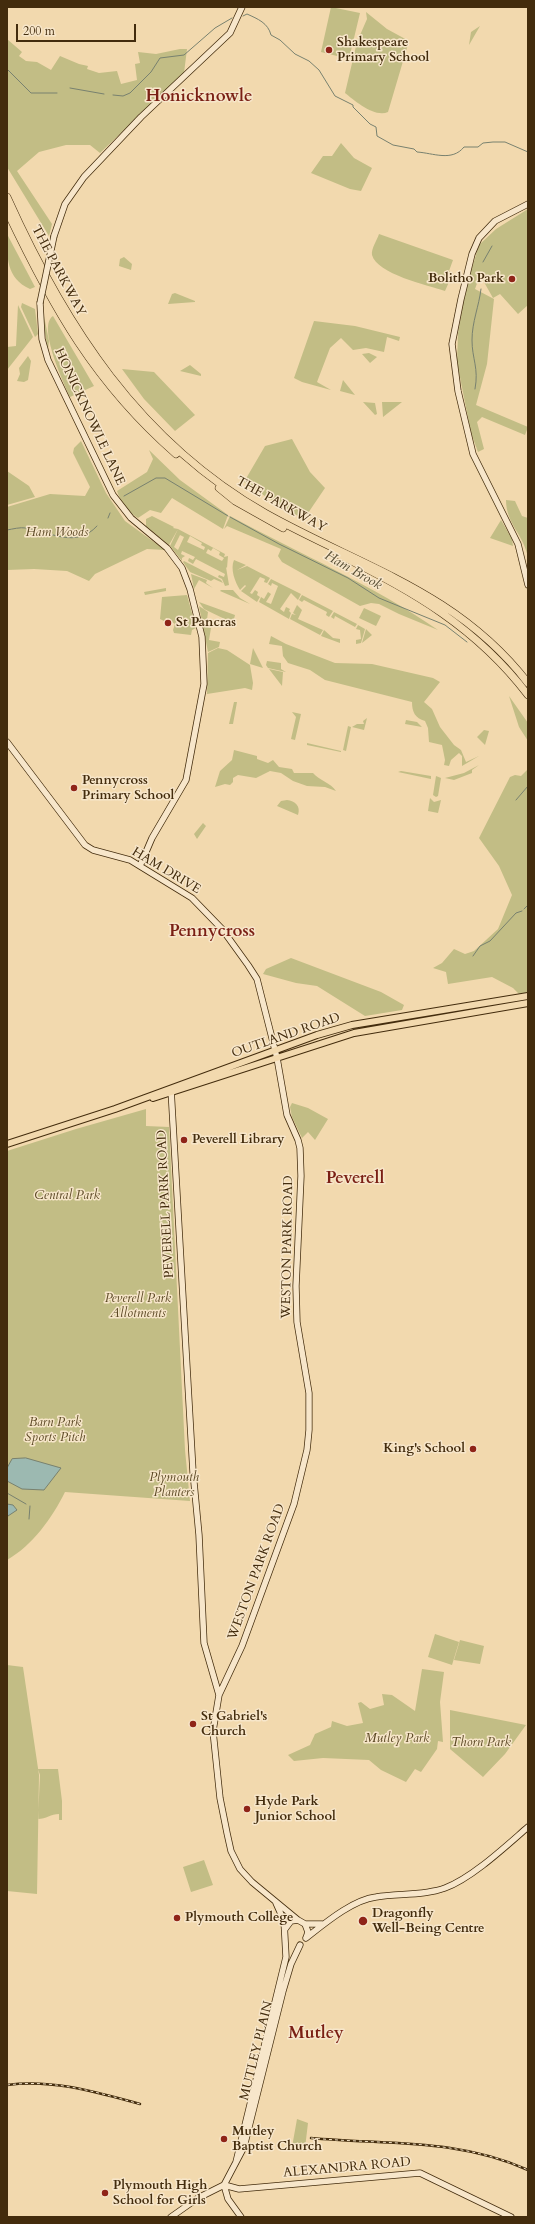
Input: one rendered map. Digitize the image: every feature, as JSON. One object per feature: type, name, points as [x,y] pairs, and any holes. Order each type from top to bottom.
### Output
[{"type":"highway","name":"THE PARKWAY","points":[[7,197],[44,273],[76,329],[115,384],[163,436],[203,471],[264,512],[392,575],[446,606],[487,639],[528,683]]},
{"type":"highway","name":"THE PARKWAY","points":[[7,211],[34,268],[83,352],[132,413],[161,441],[192,468],[235,501],[267,520],[393,581],[446,614],[493,655],[528,695]]},
{"type":"main road","name":"OUTLAND ROAD","points":[[171,1091],[317,1035],[352,1025],[528,996]]},
{"type":"main road","name":"OUTLAND ROAD","points":[[7,1144],[127,1104],[277,1058],[319,1043],[383,1026],[454,1017],[528,1003]]},
{"type":"street","name":"HONICKNOWLE LANE","points":[[140,866],[152,838],[186,780],[204,684],[202,637],[190,589],[180,564],[160,542],[131,518],[110,490],[48,360],[42,339],[40,303],[54,236],[65,204],[84,177],[141,117],[230,33],[242,7]]},
{"type":"street","points":[[528,204],[496,221],[479,238],[472,254],[452,344],[458,391],[473,454],[518,544],[528,585]]},
{"type":"street","name":"HAM DRIVE","points":[[7,742],[85,845],[93,850],[130,860],[199,904],[233,943],[257,979],[275,1051]]},
{"type":"street","name":"WESTON PARK ROAD","points":[[218,1697],[242,1646],[294,1504],[303,1467],[309,1430],[308,1393],[297,1322],[296,1286],[301,1176],[300,1148],[287,1115],[275,1051]]},
{"type":"street","name":"PEVERELL PARK ROAD","points":[[171,1091],[192,1472],[199,1535],[202,1609],[206,1651],[218,1697]]},
{"type":"street","points":[[218,1697],[213,1731],[220,1798],[231,1851],[240,1869],[298,1920],[305,1924],[323,1924]]},
{"type":"street","points":[[275,1901],[283,1917],[287,1947],[295,1948],[323,1924],[356,1904],[374,1897],[423,1893],[445,1888],[482,1864],[528,1827]]},
{"type":"street","points":[[284,1929],[291,1921],[298,1920]]},
{"type":"street","points":[[305,1924],[308,1932],[306,1938]]},
{"type":"street","name":"MUTLEY PLAIN","points":[[270,2035],[291,1964],[300,1945]]},
{"type":"street","name":"MUTLEY PLAIN","points":[[224,2185],[244,2147],[285,1967],[287,1947]]},
{"type":"street","name":"ALEXANDRA ROAD","points":[[224,2185],[246,2189],[420,2173],[511,2217]]},
{"type":"street","points":[[171,2217],[198,2198],[224,2185],[226,2196],[241,2217]]},
{"type":"green space","points":[[331,7],[360,13],[349,59],[321,52]]},
{"type":"green space","points":[[366,12],[387,29],[409,41],[388,112],[383,113],[377,113],[365,108],[345,93],[357,42],[367,19]]},
{"type":"green space","points":[[480,26],[469,45],[471,32]]},
{"type":"green space","points":[[7,39],[22,52],[19,56],[26,61],[37,62],[51,70],[60,56],[88,66],[87,69],[99,73],[117,71],[121,84],[137,80],[135,64],[140,63],[138,52],[156,54],[187,49],[184,73],[100,153],[90,145],[66,145],[39,152],[17,171],[52,224],[49,236],[7,167]]},
{"type":"green space","points":[[341,143],[354,158],[372,168],[361,191],[350,189],[311,173],[323,156],[332,156]]},
{"type":"green space","points":[[528,209],[528,305],[518,314],[500,294],[493,298],[480,275],[475,289],[494,299],[487,364],[476,405],[528,427],[525,435],[482,417],[477,422],[484,449],[478,452],[471,433],[457,362],[458,333],[466,287],[479,245],[496,229]]},
{"type":"green space","points":[[7,234],[35,287],[30,289],[16,279],[12,273],[8,259]]},
{"type":"green space","points":[[379,234],[453,260],[449,271],[453,273],[445,291],[404,278],[383,268],[376,262],[372,253]]},
{"type":"green space","points":[[124,257],[132,264],[131,270],[119,266],[120,259]]},
{"type":"green space","points":[[175,293],[195,302],[168,304],[172,294]]},
{"type":"green space","points":[[22,303],[35,309],[38,334],[35,337],[21,307]]},
{"type":"green space","points":[[18,305],[33,337],[7,370],[7,347],[16,346]]},
{"type":"green space","points":[[44,316],[49,341],[48,350],[45,333]]},
{"type":"green space","points":[[53,316],[94,386],[70,397],[53,355],[50,342],[48,331],[49,322]]},
{"type":"green space","points":[[314,321],[355,326],[400,337],[399,341],[387,337],[384,352],[366,348],[353,350],[341,338],[330,348],[317,382],[331,390],[302,382],[294,378]]},
{"type":"green space","points":[[369,353],[377,357],[370,363],[362,354]]},
{"type":"green space","points":[[28,356],[31,361],[28,380],[24,382],[17,381],[20,374],[19,368]]},
{"type":"green space","points":[[190,365],[201,374],[201,376],[180,371]]},
{"type":"green space","points":[[122,369],[154,372],[195,415],[175,431],[144,399]]},
{"type":"green space","points":[[343,380],[355,395],[340,391]]},
{"type":"green space","points":[[363,402],[375,403],[377,414],[375,415]]},
{"type":"green space","points":[[382,402],[402,402],[383,417]]},
{"type":"green space","points":[[292,439],[310,472],[325,488],[304,519],[281,507],[244,482],[265,446]]},
{"type":"green space","name":"Ham Woods","points":[[81,441],[106,493],[125,521],[165,550],[147,549],[95,574],[89,581],[67,571],[34,569],[7,570],[7,507],[50,494],[85,496],[90,487],[73,453],[74,448]]},
{"type":"green space","points":[[149,450],[180,480],[228,515],[223,529],[172,498],[161,513],[150,510],[138,518],[128,510],[120,499],[117,491],[147,472],[153,459]]},
{"type":"green space","points":[[7,471],[29,486],[35,497],[7,505]]},
{"type":"green space","points":[[506,500],[515,501],[522,516],[528,518],[528,558],[523,543],[509,516]]},
{"type":"green space","points":[[152,516],[174,527],[173,528],[178,529],[169,545],[146,526],[146,519]]},
{"type":"green space","points":[[230,516],[362,584],[438,630],[379,604],[371,603],[360,606],[282,562],[278,556],[281,549],[227,526],[224,529]]},
{"type":"green space","points":[[501,520],[512,539],[513,546],[490,538]]},
{"type":"green space","points":[[178,529],[225,554],[224,557],[228,556],[227,568],[226,567],[229,585],[225,586],[222,579],[218,577],[219,575],[224,577],[225,574],[196,559],[193,564],[188,561],[189,558],[193,560],[195,557],[182,551],[181,554],[185,556],[182,558],[182,561],[170,546]],"holes":[[[180,535],[184,537],[178,550],[174,547]],[[190,536],[202,543],[201,545],[205,547],[204,550],[187,542]],[[213,548],[220,552],[219,555],[224,558],[222,561],[206,553],[208,549],[211,551]]]},
{"type":"green space","points":[[234,560],[246,565],[237,570],[247,566],[270,578],[267,583],[264,582],[265,579],[260,577],[250,593],[252,594],[255,590],[258,592],[257,595],[260,597],[257,602],[241,591],[246,586],[245,585],[240,590],[238,587],[233,571]]},
{"type":"green space","points":[[184,561],[221,580],[223,583],[214,579],[211,581],[190,572],[183,562]]},
{"type":"green space","points":[[191,574],[207,580],[206,583],[213,588],[199,580],[194,589]]},
{"type":"green space","points":[[271,579],[301,594],[298,600],[291,593],[280,609],[284,612],[286,607],[290,609],[289,611],[291,613],[289,619],[259,602],[261,597],[264,599],[268,592],[271,594],[266,602],[271,604],[278,586],[272,583],[271,586],[268,584]]},
{"type":"green space","points":[[166,588],[166,591],[145,595],[144,592]]},
{"type":"green space","points":[[233,590],[240,598],[250,604],[220,591]]},
{"type":"green space","points":[[187,595],[196,628],[192,630],[191,635],[174,633],[173,630],[175,624],[172,620],[166,618],[164,621],[160,619],[162,597]]},
{"type":"green space","points":[[302,595],[333,611],[329,617],[326,615],[327,612],[304,600],[302,602],[299,600]]},
{"type":"green space","points":[[199,602],[235,615],[233,623],[204,609]]},
{"type":"green space","points":[[297,605],[302,610],[298,619],[323,630],[320,635],[290,619],[292,614],[296,615],[293,613]]},
{"type":"green space","points":[[199,606],[208,612],[206,627],[211,628],[209,640],[220,642],[219,647],[208,652]]},
{"type":"green space","points":[[364,608],[381,616],[376,626],[359,618]]},
{"type":"green space","points":[[334,612],[357,624],[355,627],[335,616],[334,619],[331,617]]},
{"type":"green space","points":[[358,625],[365,629],[361,643],[356,644],[356,640],[361,639],[360,630],[356,629]]},
{"type":"green space","points":[[366,629],[372,635],[362,643]]},
{"type":"green space","points":[[324,630],[333,638],[340,639],[340,643],[321,636]]},
{"type":"green space","points":[[271,636],[286,644],[335,663],[372,664],[433,678],[440,682],[424,702],[432,709],[440,727],[454,745],[461,750],[466,762],[479,756],[462,766],[462,756],[459,753],[451,760],[449,766],[444,765],[445,760],[442,745],[429,742],[428,728],[425,721],[415,714],[412,702],[325,680],[310,670],[288,663],[283,656],[282,646],[269,644]]},
{"type":"green space","points":[[218,648],[227,650],[250,665],[253,683],[252,690],[245,688],[207,694],[208,653]]},
{"type":"green space","points":[[253,648],[263,668],[250,664]]},
{"type":"green space","points":[[267,661],[281,663],[281,669],[286,672],[268,668],[266,665]]},
{"type":"green space","points":[[269,669],[283,672],[282,686]]},
{"type":"green space","points":[[509,696],[528,723],[528,741],[519,727]]},
{"type":"green space","points":[[234,702],[237,702],[233,724],[229,724]]},
{"type":"green space","points":[[292,712],[301,714],[295,740],[291,739],[296,717]]},
{"type":"green space","points":[[367,718],[364,730],[352,727],[357,724],[364,724],[363,721]]},
{"type":"green space","points":[[406,720],[417,722],[422,727],[405,724]]},
{"type":"green space","points":[[348,726],[351,727],[346,751],[343,750]]},
{"type":"green space","points":[[484,730],[489,731],[485,745],[477,737]]},
{"type":"green space","points":[[307,743],[341,751],[341,752],[307,745]]},
{"type":"green space","points":[[234,750],[257,756],[257,759],[268,763],[273,760],[279,767],[292,769],[294,773],[313,773],[336,791],[325,787],[307,786],[293,781],[281,773],[270,771],[256,778],[238,775],[233,778],[233,782],[230,785],[225,784],[215,787],[220,771],[232,760]]},
{"type":"green space","points":[[479,765],[472,770],[472,773],[454,780],[445,778],[464,773]]},
{"type":"green space","points":[[528,769],[528,993],[520,995],[513,988],[492,977],[448,984],[446,972],[433,968],[442,963],[454,949],[465,954],[474,951],[498,929],[512,895],[499,866],[479,838],[510,777],[515,775],[521,776]]},
{"type":"green space","points":[[401,771],[431,776],[431,779],[398,772]]},
{"type":"green space","points":[[436,776],[441,778],[438,796],[436,797],[433,795]]},
{"type":"green space","points":[[430,798],[434,802],[441,800],[438,813],[428,811]]},
{"type":"green space","points":[[287,800],[297,804],[299,809],[298,815],[277,806],[281,801]]},
{"type":"green space","points":[[203,823],[206,826],[197,839],[194,834]]},
{"type":"green space","points":[[291,958],[381,992],[404,1005],[402,1010],[365,1016],[317,986],[296,983],[263,974],[266,969]]},
{"type":"green space","points":[[292,1103],[308,1108],[328,1119],[315,1140],[308,1132],[302,1138],[292,1117],[290,1107]]},
{"type":"green space","name":"Central Park","points":[[146,1109],[146,1126],[169,1127],[185,1450],[190,1501],[65,1492],[41,1530],[25,1547],[7,1560],[7,1151]]},
{"type":"green space","points":[[435,1634],[459,1642],[452,1665],[428,1657]]},
{"type":"green space","points":[[460,1640],[484,1646],[480,1664],[454,1660]]},
{"type":"green space","points":[[7,1665],[23,1667],[39,1775],[37,1894],[7,1891]]},
{"type":"green space","name":"Mutley Park","points":[[422,1669],[444,1672],[440,1702],[443,1742],[438,1741],[437,1749],[421,1772],[415,1769],[406,1782],[381,1770],[369,1760],[323,1758],[294,1761],[288,1755],[310,1745],[315,1734],[331,1727],[332,1721],[347,1726],[363,1723],[358,1703],[361,1702],[370,1709],[384,1705],[382,1694],[392,1695],[415,1711]]},
{"type":"green space","name":"Thorn Park","points":[[450,1710],[526,1725],[505,1754],[483,1777],[450,1749]]},
{"type":"green space","points":[[38,1769],[58,1769],[62,1801],[62,1820],[59,1820],[59,1814],[38,1819],[40,1775]]},
{"type":"green space","points":[[204,1860],[213,1885],[191,1892],[183,1867]]},
{"type":"green space","points":[[297,2119],[308,2123],[305,2148],[292,2147]]},
{"type":"water","points":[[26,1458],[61,1468],[44,1490],[22,1489],[7,1481],[7,1468],[12,1459]]},
{"type":"water","points":[[7,1504],[13,1505],[17,1510],[8,1516]]},
{"type":"waterway","points":[[243,16],[247,14],[265,24],[271,35],[280,40],[295,54],[309,61],[319,70],[335,96],[353,105],[353,107],[370,124],[376,127],[377,136],[393,145],[414,149],[417,152],[442,156],[459,152],[464,147],[478,147],[483,143],[505,142],[528,152]]},
{"type":"waterway","points":[[113,95],[123,96],[130,93],[151,72],[160,58],[184,55],[215,28],[232,18]]},
{"type":"waterway","points":[[7,69],[31,93],[57,93]]},
{"type":"waterway","points":[[70,88],[104,94]]},
{"type":"waterway","points":[[483,262],[492,246]]},
{"type":"waterway","points":[[475,389],[476,369],[472,347],[472,333],[481,289]]},
{"type":"waterway","name":"Ham Brook","points":[[124,496],[156,478],[165,478],[228,516]]},
{"type":"waterway","points":[[108,518],[110,513]]},
{"type":"waterway","name":"Ham Brook","points":[[230,517],[279,544],[348,578],[379,598],[445,625],[467,642]]},
{"type":"waterway","name":"Ham Brook","points":[[7,530],[26,528],[72,538],[81,537],[89,533],[97,526]]},
{"type":"waterway","points":[[516,800],[528,786]]},
{"type":"waterway","points":[[524,909],[528,905]]},
{"type":"waterway","points":[[473,956],[480,946],[490,941],[516,913],[522,911]]},
{"type":"waterway","points":[[7,1493],[26,1504]]},
{"type":"waterway","points":[[29,1519],[30,1506]]},
{"type":"railway","points":[[7,2085],[58,2085],[91,2091],[140,2104]]},
{"type":"railway","points":[[311,2138],[447,2148],[474,2152],[528,2170]]},
{"type":"place","name":"Shakespeare Primary School","points":[[329,50]]},
{"type":"place","name":"Bolitho Park","points":[[512,279]]},
{"type":"place","name":"St Pancras","points":[[168,623]]},
{"type":"place","name":"Pennycross Primary School","points":[[74,788]]},
{"type":"place","name":"Peverell Library","points":[[184,1140]]},
{"type":"place","name":"King's School","points":[[473,1449]]},
{"type":"place","name":"St Gabriel's Church","points":[[193,1724]]},
{"type":"place","name":"Hyde Park Junior School","points":[[247,1809]]},
{"type":"place","name":"Plymouth College","points":[[177,1918]]},
{"type":"place","name":"Dragonfly Well-Being Centre","points":[[363,1921]]},
{"type":"place","name":"Mutley Baptist Church","points":[[224,2139]]},
{"type":"place","name":"Plymouth High School for Girls","points":[[105,2193]]},
{"type":"district","name":"Honicknowle","points":[[199,97]]},
{"type":"district","name":"Pennycross","points":[[212,932]]},
{"type":"district","name":"Peverell","points":[[355,1179]]},
{"type":"district","name":"Mutley","points":[[316,2034]]},
{"type":"park label","name":"Peverell Park Allotments","points":[[138,1306]]},
{"type":"park label","name":"Barn Park Sports Pitch","points":[[55,1430]]},
{"type":"park label","name":"Plymouth Planters","points":[[174,1486]]}]
